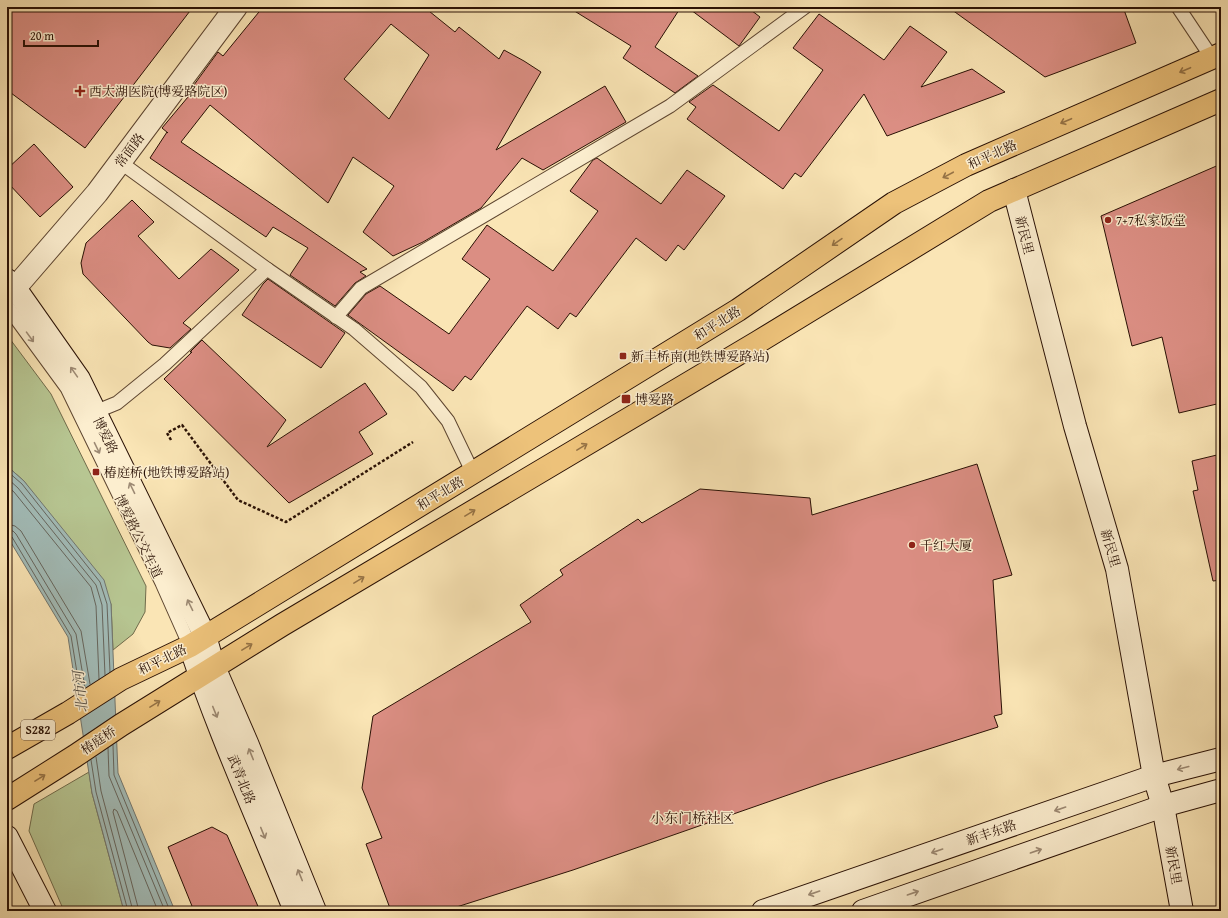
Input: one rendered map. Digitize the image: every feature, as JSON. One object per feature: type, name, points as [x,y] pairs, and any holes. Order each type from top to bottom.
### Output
[{"type":"main road","name":"和平北路","points":[[7,748],[68,713],[121,679],[198,641],[738,310],[894,203],[966,165],[1216,56]]},
{"type":"main road","points":[[207,672],[758,342],[989,201],[1221,100]]},
{"type":"main road","name":"椿庭桥","points":[[7,799],[207,672]]},
{"type":"street","name":"常面路","points":[[10,291],[97,193],[236,7]]},
{"type":"street","name":"新民里","points":[[1014,190],[1075,426],[1117,569],[1154,776],[1163,806],[1182,911]]},
{"type":"street","name":"博爱路","points":[[10,291],[79,379],[198,641],[207,672]]},
{"type":"street","name":"武青北路","points":[[207,672],[295,911]]},
{"type":"street","name":"武青北路","points":[[207,672],[247,743],[315,911]]},
{"type":"street","name":"新丰东路","points":[[763,911],[1154,776],[1221,759]]},
{"type":"street","points":[[863,911],[1163,806],[1221,790]]},
{"type":"street","points":[[7,837],[45,911]]},
{"type":"lane","points":[[336,317],[361,288],[670,106],[805,7]]},
{"type":"lane","points":[[1178,7],[1216,56]]},
{"type":"lane","points":[[120,162],[267,269],[354,329],[421,387],[448,421],[472,473]]},
{"type":"lane","points":[[95,412],[117,403],[165,364],[267,269]]},
{"type":"lane","name":"博爱路公交车道","points":[[10,291],[67,388],[162,583],[198,641]]},
{"type":"path","points":[[171,440],[167,433],[182,425],[238,500],[286,522],[413,442]]},
{"type":"green space","points":[[7,335],[51,394],[146,586],[145,612],[133,634],[113,650],[111,604],[24,481],[7,466]]},
{"type":"green space","points":[[89,772],[92,793],[124,911],[64,911],[29,831],[34,804]]},
{"type":"water","name":"北市河","points":[[7,466],[24,481],[104,580],[111,604],[118,773],[175,911],[124,911],[92,793],[68,637],[7,536]]},
{"type":"building","points":[[7,7],[193,7],[85,148],[7,90]]},
{"type":"building","points":[[263,7],[424,7],[455,32],[459,27],[499,59],[504,50],[524,61],[541,72],[496,150],[605,86],[626,122],[543,170],[522,158],[481,208],[423,242],[393,256],[363,232],[394,186],[353,157],[328,203],[210,105],[181,142],[367,269],[360,272],[366,276],[355,283],[335,306],[290,275],[308,248],[273,227],[266,237],[150,158],[167,132],[162,128],[193,91],[191,89],[218,52],[223,56]],"holes":[[[391,24],[429,55],[389,119],[344,79]]]},
{"type":"building","points":[[568,7],[681,7],[655,47],[698,76],[675,93],[623,58],[631,46]]},
{"type":"building","points":[[687,7],[747,7],[760,17],[739,46]]},
{"type":"building","points":[[948,7],[1123,7],[1136,43],[1045,77]]},
{"type":"building","points":[[819,14],[884,60],[910,26],[947,52],[921,87],[972,69],[1005,92],[887,136],[864,94],[801,177],[795,173],[783,189],[687,119],[696,107],[689,102],[713,85],[779,131],[823,70],[793,48]]},
{"type":"building","points":[[34,144],[73,187],[40,217],[7,182],[7,169]]},
{"type":"building","points":[[597,158],[661,204],[687,170],[725,196],[684,250],[678,245],[666,261],[636,238],[576,317],[570,313],[558,329],[527,306],[471,380],[465,376],[453,391],[348,315],[366,294],[380,286],[449,334],[490,279],[462,259],[487,225],[553,271],[598,211],[570,191],[593,160]]},
{"type":"building","points":[[1221,164],[1221,403],[1179,413],[1162,337],[1132,346],[1101,216]]},
{"type":"building","points":[[132,200],[154,222],[138,236],[179,279],[211,249],[239,270],[183,323],[191,329],[170,348],[152,345],[148,342],[83,274],[81,263],[86,243]]},
{"type":"building","points":[[268,279],[345,333],[321,368],[242,315]]},
{"type":"building","points":[[202,340],[286,420],[267,447],[365,383],[387,414],[359,432],[373,454],[289,503],[164,379],[192,352],[190,352]]},
{"type":"building","points":[[1221,454],[1221,580],[1213,581],[1193,491],[1198,490],[1192,461]]},
{"type":"building","points":[[977,464],[1012,575],[993,580],[1002,714],[994,716],[998,727],[828,781],[573,870],[444,911],[391,911],[366,844],[382,838],[362,788],[373,716],[531,622],[520,605],[563,575],[560,570],[638,519],[642,523],[700,489],[810,498],[812,515]]},
{"type":"building","points":[[212,827],[227,835],[260,911],[194,911],[168,847]]},
{"type":"place","name":"西太湖医院(博爱路院区)","points":[[80,91]]},
{"type":"place","name":"7+7私家饭堂","points":[[1108,220]]},
{"type":"place","name":"新丰桥南(地铁博爱路站)","points":[[623,356]]},
{"type":"place","name":"博爱路","points":[[626,399]]},
{"type":"place","name":"椿庭桥(地铁博爱路站)","points":[[96,472]]},
{"type":"place","name":"千红大厦","points":[[912,545]]},
{"type":"district","name":"小东门桥社区","points":[[692,818]]}]
